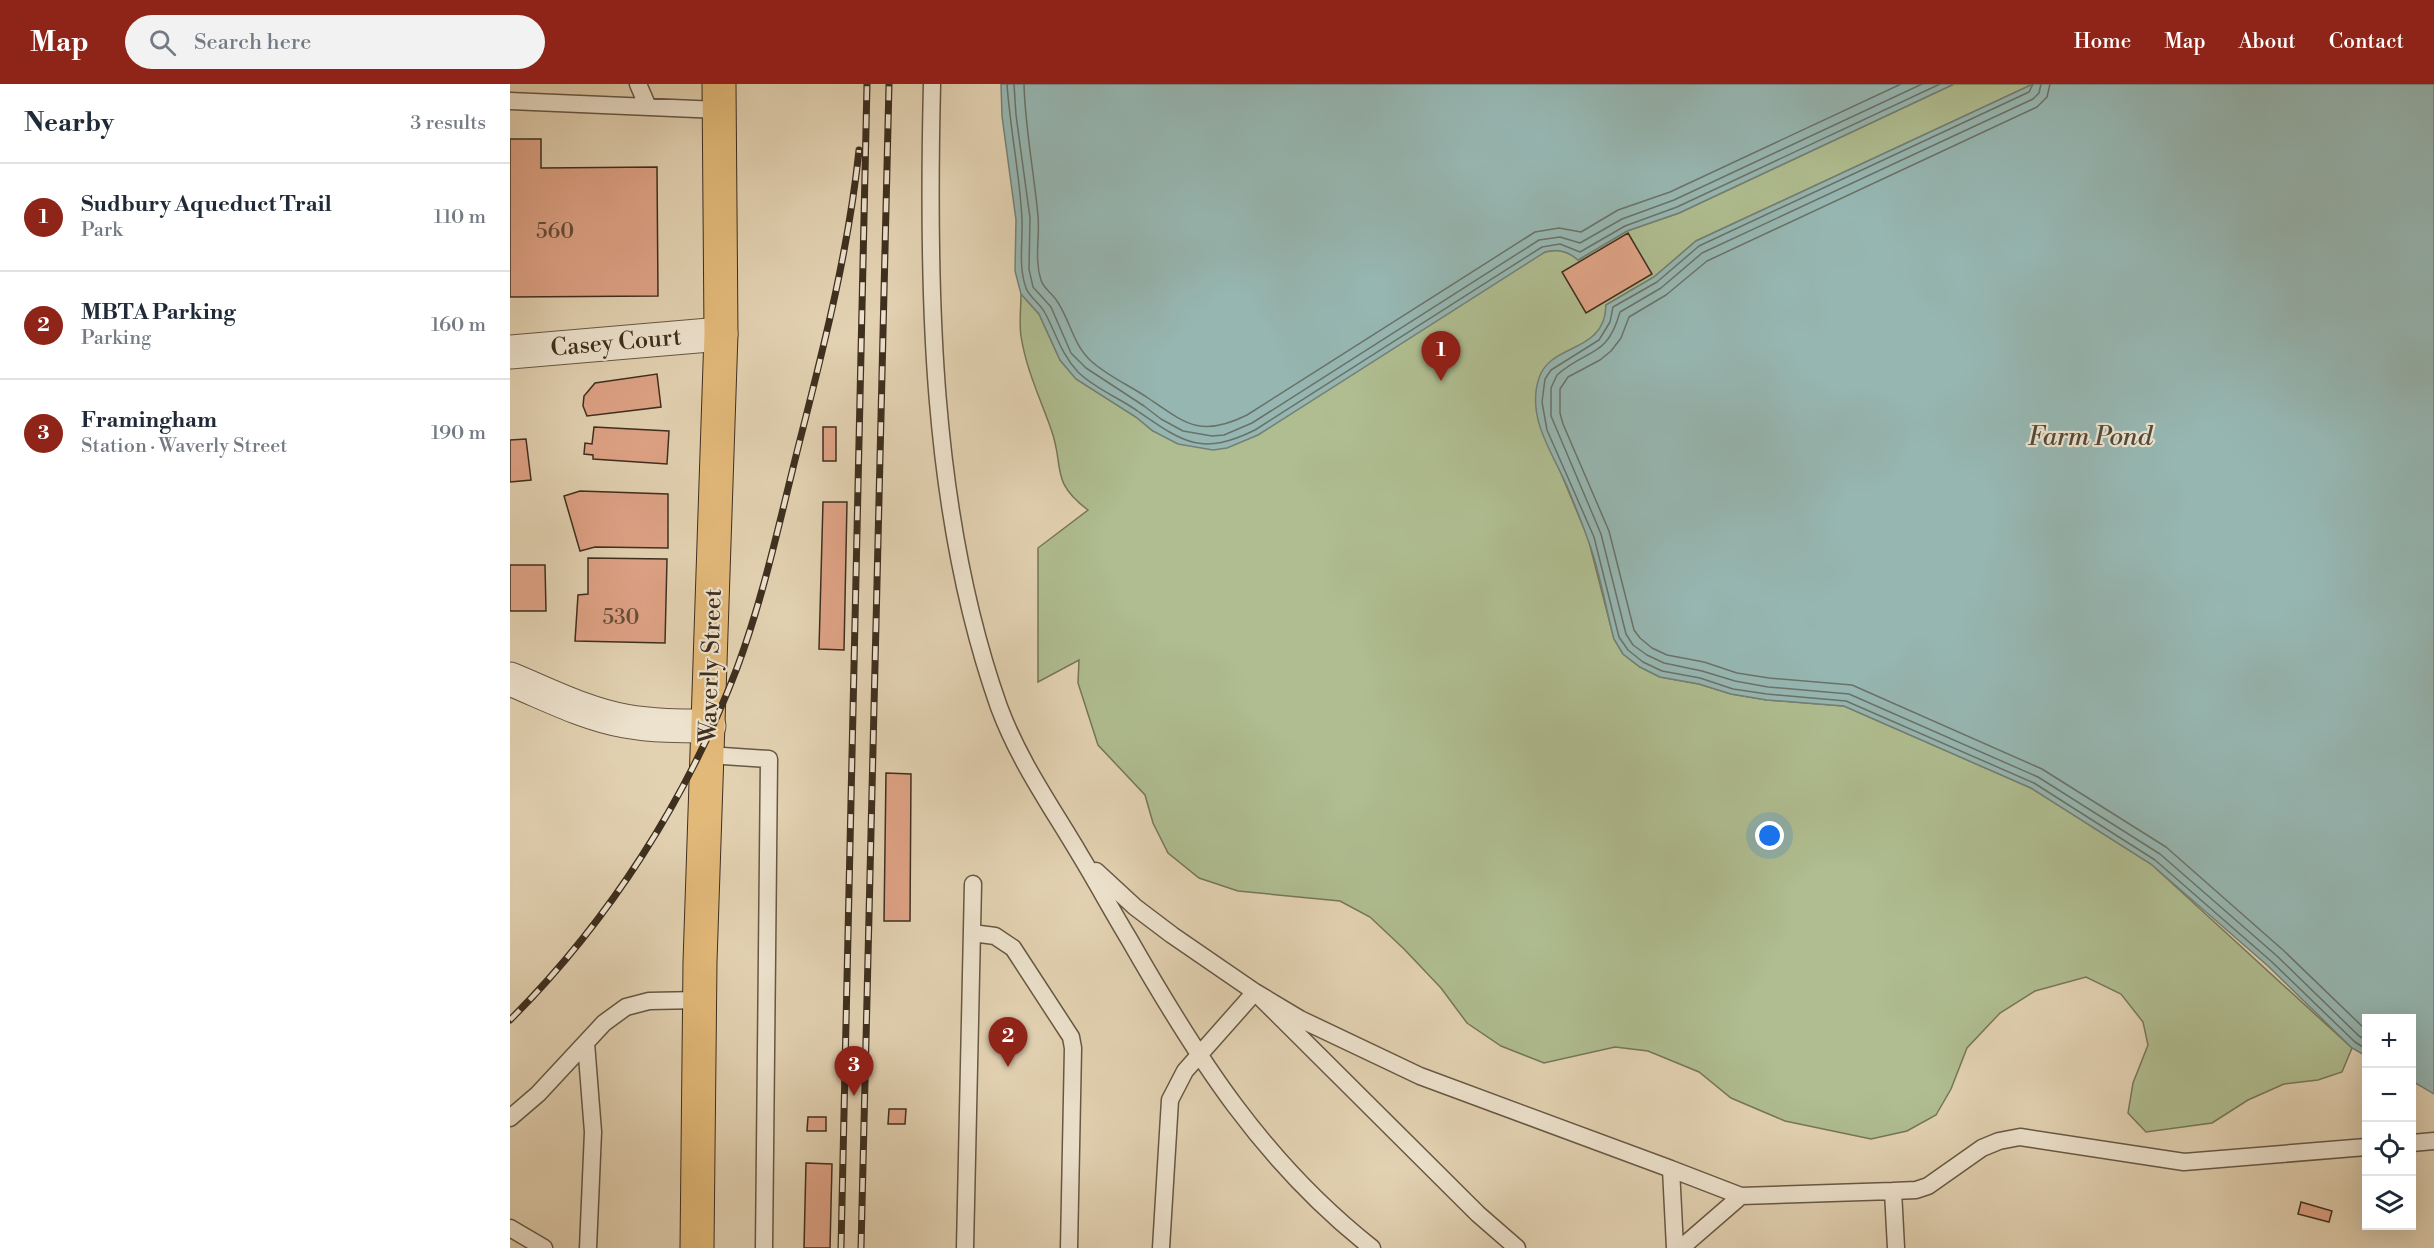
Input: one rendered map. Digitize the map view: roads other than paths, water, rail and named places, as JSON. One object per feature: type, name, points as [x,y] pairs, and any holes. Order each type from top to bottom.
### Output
[{"type":"main road","name":"Waverly Street","points":[[696,1248],[700,1000],[721,334],[719,97]]},
{"type":"street","name":"Casey Court","points":[[510,352],[721,334]]},
{"type":"street","points":[[510,680],[623,721],[650,725],[709,741]]},
{"type":"lane","points":[[638,84],[648,106]]},
{"type":"lane","points":[[932,84],[930,245],[934,348],[957,552],[969,607],[1000,708],[1035,783],[1198,1056],[1276,1158],[1314,1198],[1372,1248]]},
{"type":"lane","points":[[510,101],[648,106],[719,97]]},
{"type":"lane","points":[[709,741],[770,759],[764,1248]]},
{"type":"lane","points":[[1080,855],[1135,907],[1255,992],[1335,1037],[1420,1076],[1741,1196],[1916,1190],[1928,1186],[1982,1148],[1999,1141],[2020,1137],[2184,1162],[2362,1147]]},
{"type":"lane","points":[[965,1248],[973,884]]},
{"type":"lane","points":[[972,933],[995,936],[1013,948],[1071,1037],[1073,1048],[1069,1248]]},
{"type":"lane","points":[[1161,1248],[1168,1110],[1177,1083],[1255,992]]},
{"type":"lane","points":[[1255,992],[1478,1214],[1517,1248]]},
{"type":"lane","points":[[510,1118],[538,1094],[604,1023],[626,1007],[649,1001],[700,1000]]},
{"type":"lane","points":[[586,1043],[593,1140],[588,1248]]},
{"type":"lane","points":[[2416,1143],[2434,1141]]},
{"type":"lane","points":[[1671,1169],[1674,1248]]},
{"type":"lane","points":[[1893,1191],[1896,1248]]},
{"type":"lane","points":[[1681,1248],[1741,1196]]},
{"type":"lane","points":[[510,1228],[544,1248]]},
{"type":"water","points":[[1001,84],[1954,84],[1679,213],[1627,231],[1578,260],[1563,251],[1545,252],[1258,435],[1227,448],[1213,450],[1178,444],[1153,431],[1136,417],[1076,379],[1060,360],[1039,314],[1021,294],[1015,271],[1016,220],[1002,116]]},
{"type":"water","name":"Farm Pond","points":[[2033,84],[2434,84],[2434,1094],[2416,1083],[2416,1014],[2362,1014],[2362,1054],[2352,1048],[2268,966],[2151,864],[2031,788],[1844,706],[1767,700],[1731,694],[1699,684],[1660,677],[1640,667],[1623,654],[1614,639],[1592,550],[1567,486],[1542,434],[1536,407],[1536,392],[1539,378],[1554,358],[1588,340],[1597,332],[1603,321],[1606,305],[1654,277],[1696,241]]},
{"type":"railway","points":[[841,1248],[867,84]]},
{"type":"railway","points":[[861,1248],[889,84]]},
{"type":"railway","points":[[510,1020],[580,942],[642,856],[694,764],[737,668],[764,582],[827,330],[843,258],[859,150]]},
{"type":"place","name":"Sudbury Aqueduct Trail","points":[[1441,381]]},
{"type":"place","name":"MBTA Parking","points":[[1008,1067]]},
{"type":"place","name":"Framingham","points":[[854,1096]]}]
